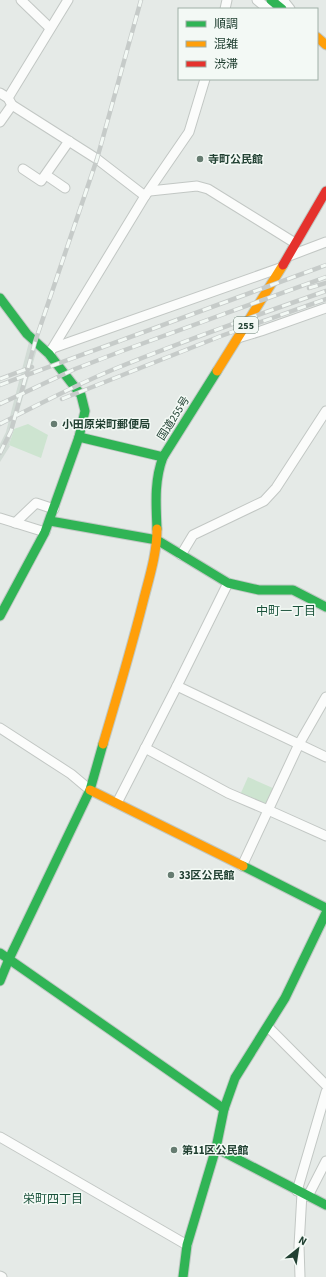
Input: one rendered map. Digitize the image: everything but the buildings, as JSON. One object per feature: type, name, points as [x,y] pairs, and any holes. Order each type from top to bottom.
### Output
[{"type":"main road","points":[[271,0],[281,8]]},
{"type":"main road","points":[[318,39],[326,45]]},
{"type":"main road","name":"国道255号","points":[[79,437],[163,457],[288,257],[326,191]]},
{"type":"main road","points":[[0,298],[27,334],[51,351],[82,395],[85,411],[79,437],[46,532],[0,616]]},
{"type":"main road","points":[[0,981],[9,959],[90,790],[129,656],[157,540],[156,484],[158,470],[163,457]]},
{"type":"main road","points":[[50,521],[157,540],[228,583],[259,590],[292,590],[326,606]]},
{"type":"main road","points":[[90,790],[326,908]]},
{"type":"main road","points":[[183,1277],[187,1245],[216,1148],[224,1109],[235,1078],[268,1027],[291,985],[326,913]]},
{"type":"main road","points":[[0,953],[224,1109]]},
{"type":"main road","points":[[216,1148],[326,1205]]},
{"type":"street","points":[[21,0],[50,28]]},
{"type":"street","points":[[0,122],[50,28],[68,0]]},
{"type":"street","points":[[257,0],[267,8]]},
{"type":"street","points":[[283,0],[289,8]]},
{"type":"street","points":[[51,351],[148,194],[189,132],[205,80]]},
{"type":"street","points":[[0,93],[10,102],[148,194],[197,186],[208,189],[295,243]]},
{"type":"street","points":[[23,169],[41,181],[69,141]]},
{"type":"street","points":[[46,175],[65,188]]},
{"type":"street","points":[[288,257],[326,242]]},
{"type":"street","points":[[51,351],[281,268]]},
{"type":"street","points":[[238,338],[326,308]]},
{"type":"street","points":[[182,555],[193,536],[264,501],[276,488],[326,411]]},
{"type":"street","points":[[15,523],[36,503],[54,509]]},
{"type":"street","points":[[0,518],[46,532]]},
{"type":"street","points":[[117,803],[178,686],[228,583]]},
{"type":"street","points":[[178,686],[326,757]]},
{"type":"street","points":[[242,866],[299,744],[326,697]]},
{"type":"street","points":[[0,728],[71,774],[90,790]]},
{"type":"street","points":[[145,748],[228,793],[326,836]]},
{"type":"street","points":[[268,1027],[326,1086]]},
{"type":"street","points":[[300,1277],[299,1246],[302,1193],[326,1092]]},
{"type":"street","points":[[0,1137],[187,1245]]},
{"type":"street","points":[[302,1193],[326,1161]]},
{"type":"shaded area","points":[[29,342],[37,349],[9,445],[10,446],[0,462],[0,444],[6,432]]},
{"type":"green space","points":[[28,424],[48,435],[41,458],[9,445],[14,429]]},
{"type":"green space","points":[[248,777],[275,789],[267,807],[240,795]]},
{"type":"railway","points":[[0,453],[11,431],[35,342],[97,159],[141,0]]},
{"type":"railway","points":[[0,385],[326,265]]},
{"type":"railway","points":[[0,404],[75,369],[326,277]]},
{"type":"railway","points":[[309,288],[326,283]]},
{"type":"railway","points":[[0,424],[112,370],[245,319],[326,291]]},
{"type":"railway","points":[[62,399],[221,336],[326,299]]},
{"type":"railway","points":[[0,379],[32,367]]},
{"type":"traffic: fast","points":[[271,0],[281,8]]},
{"type":"traffic: fast","points":[[0,298],[27,334],[49,354],[81,395],[85,411],[79,437]]},
{"type":"traffic: fast","points":[[0,616],[45,532],[79,437],[163,457],[217,371]]},
{"type":"traffic: fast","points":[[157,529],[157,484],[163,457]]},
{"type":"traffic: fast","points":[[50,521],[157,540],[228,583],[259,590],[293,590],[326,607]]},
{"type":"traffic: fast","points":[[0,981],[9,959],[90,790],[103,744]]},
{"type":"traffic: fast","points":[[243,866],[326,908]]},
{"type":"traffic: fast","points":[[183,1277],[187,1245],[216,1148],[224,1109],[235,1078],[285,998],[326,913]]},
{"type":"traffic: fast","points":[[0,953],[224,1109]]},
{"type":"traffic: fast","points":[[216,1148],[326,1205]]},
{"type":"traffic: slow","points":[[318,38],[326,45]]},
{"type":"traffic: slow","points":[[217,371],[283,265]]},
{"type":"traffic: slow","points":[[103,744],[129,656],[150,575],[156,548],[157,529]]},
{"type":"traffic: slow","points":[[90,790],[243,866]]},
{"type":"traffic: jam","points":[[283,265],[326,191]]},
{"type":"place","name":"寺町公民館","points":[[200,159]]},
{"type":"place","name":"小田原栄町郵便局","points":[[54,424]]},
{"type":"place","name":"33区公民館","points":[[171,875]]},
{"type":"place","name":"第11区公民館","points":[[174,1150]]},
{"type":"district","name":"中町一丁目","points":[[286,611]]},
{"type":"district","name":"栄町四丁目","points":[[53,1199]]}]
